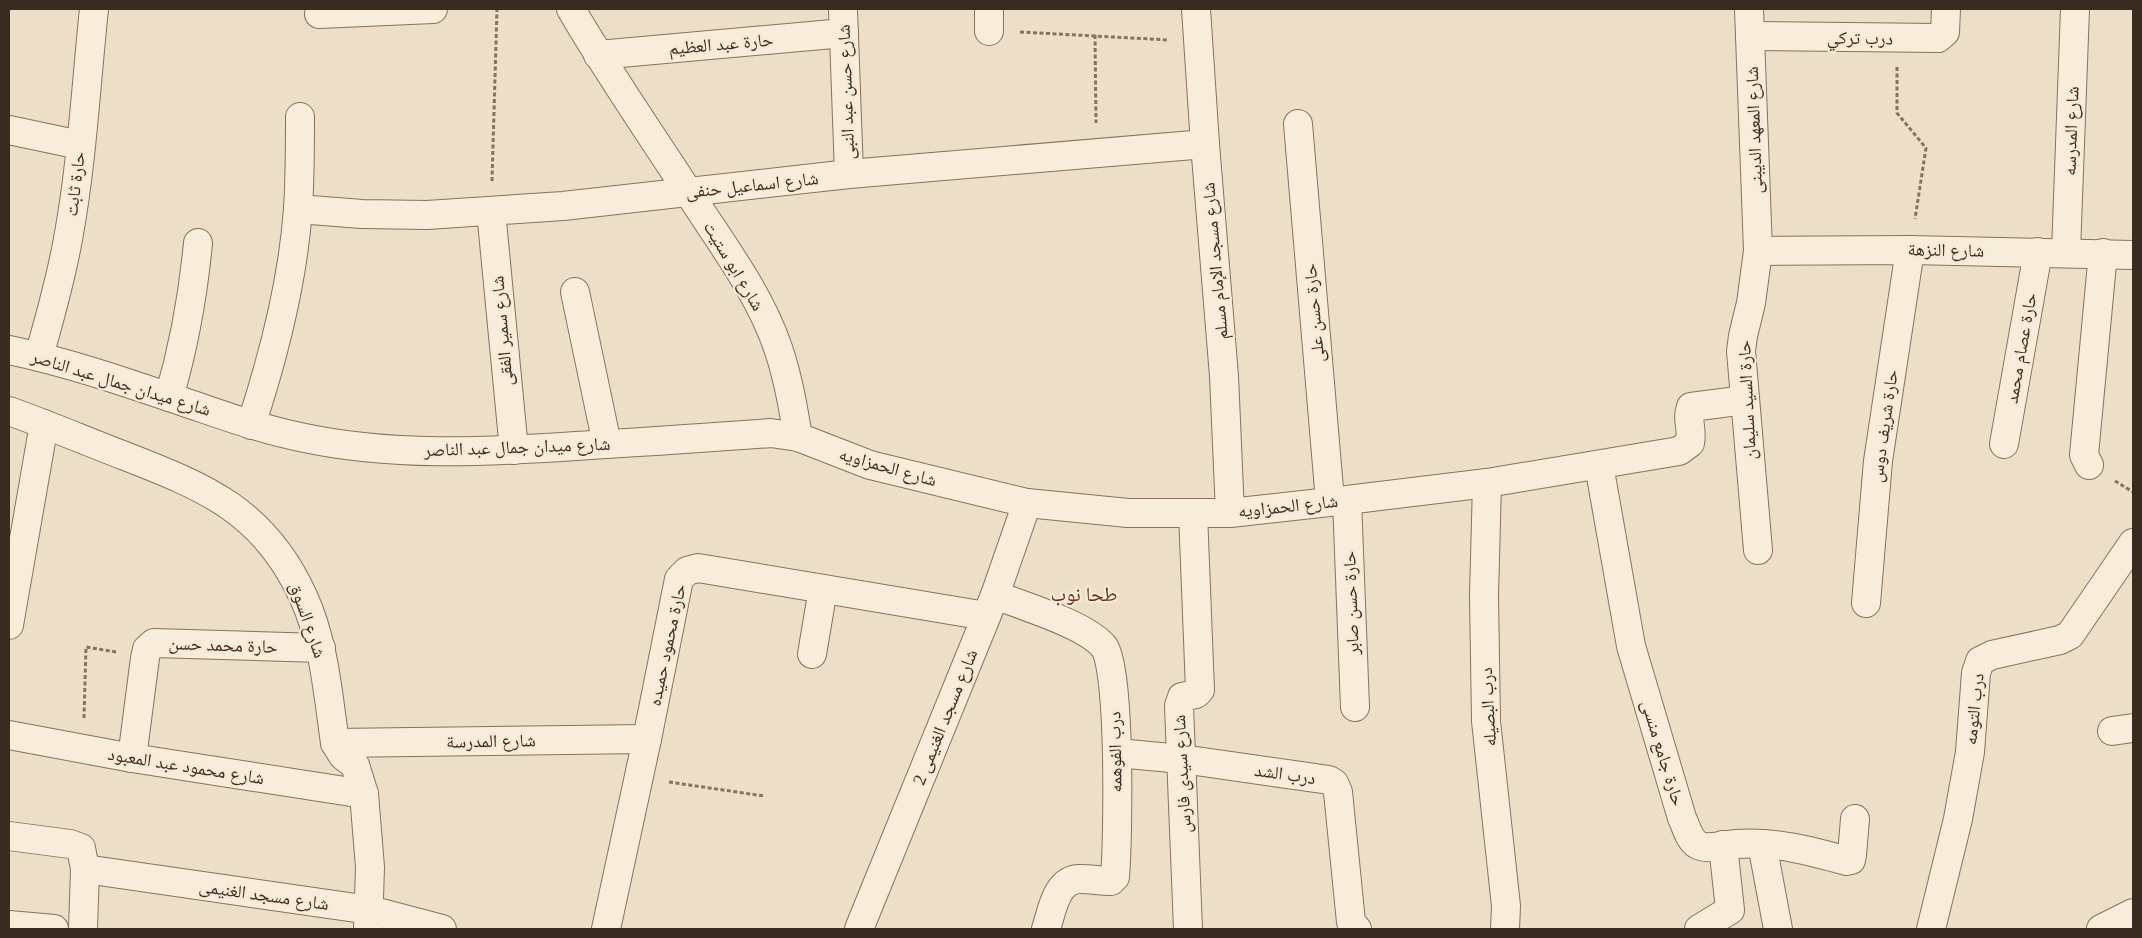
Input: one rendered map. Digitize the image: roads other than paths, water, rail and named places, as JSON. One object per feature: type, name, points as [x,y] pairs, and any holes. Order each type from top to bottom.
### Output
[{"type":"street","name":"حارة ثابت","points":[[39,356],[57,291],[68,238],[94,9]]},
{"type":"street","points":[[319,14],[433,9]]},
{"type":"street","name":"شارع ابو ستيت","points":[[571,9],[598,54],[738,266],[760,306],[781,357],[790,392],[798,437]]},
{"type":"street","name":"شارع مسجد الإمام مسلم","points":[[1196,9],[1224,376],[1230,513]]},
{"type":"street","name":"شارع المعهد الديبنى","points":[[1749,9],[1758,251]]},
{"type":"street","name":"درب تركي","points":[[1750,36],[1938,38],[1945,32],[1946,9]]},
{"type":"street","name":"شارع المدرسه","points":[[2066,252],[2075,9]]},
{"type":"street","name":"حارة عبد العظيم","points":[[598,54],[843,21]]},
{"type":"street","name":"شارع حسن عبد النبى","points":[[843,21],[849,174]]},
{"type":"street","points":[[251,425],[276,340],[287,288],[298,209],[300,117]]},
{"type":"street","name":"حارة حسن على","points":[[1298,124],[1339,501]]},
{"type":"street","points":[[9,130],[80,145]]},
{"type":"street","name":"شارع اسماعيل حنفى","points":[[298,209],[362,214],[427,215],[564,206],[849,174],[1205,144]]},
{"type":"street","name":"شارع سمير الفقى","points":[[491,211],[514,450]]},
{"type":"street","points":[[170,397],[185,338],[193,295],[198,243]]},
{"type":"street","name":"شارع النزهة","points":[[1758,251],[1910,250],[2133,255]]},
{"type":"street","name":"حارة شريف دوس","points":[[1866,603],[1878,461],[1910,250]]},
{"type":"street","name":"حارة السيد سليمان","points":[[1758,251],[1751,302],[1741,351],[1758,550]]},
{"type":"street","name":"حارة عصام محمد","points":[[2004,444],[2038,252]]},
{"type":"street","points":[[2089,465],[2084,455],[2103,254]]},
{"type":"street","points":[[575,292],[608,444]]},
{"type":"street","name":"شارع ميدان جمال عبد الناصر","points":[[9,350],[39,356],[170,397],[251,425],[301,438],[367,448],[444,452],[514,450],[771,433],[798,437]]},
{"type":"street","name":"شارع الحمزاويه","points":[[798,437],[870,466],[1027,502],[1128,513],[1230,513],[1487,484],[1679,451],[1690,443],[1692,436],[1688,415],[1691,407],[1745,400]]},
{"type":"street","name":"شارع السوق","points":[[9,411],[190,482],[222,500],[248,519],[282,555],[304,597],[321,648],[335,743]]},
{"type":"street","points":[[9,625],[44,424]]},
{"type":"street","name":"حارة جامع منسى","points":[[1598,465],[1631,646],[1682,818],[1691,838],[1698,845],[1707,846],[1762,844],[1787,846],[1847,861],[1851,860],[1852,855],[1855,819]]},
{"type":"street","name":"درب البصيله","points":[[1487,484],[1484,596],[1486,721],[1506,906],[1505,929]]},
{"type":"street","name":"حارة حسن صابر","points":[[1339,501],[1355,707]]},
{"type":"street","name":"شارع مسجد الغنيمى 2","points":[[859,929],[991,606],[1027,502]]},
{"type":"street","name":"شارع سيدى فارس","points":[[1188,929],[1180,701],[1182,697],[1196,694],[1200,690],[1193,513]]},
{"type":"street","name":"درب التومه","points":[[1931,929],[1958,819],[1970,752],[1976,673],[1980,661],[1992,655],[2060,640],[2070,635],[2133,543]]},
{"type":"street","name":"حارة محمود حميده","points":[[606,929],[679,579],[687,571],[698,568],[823,589],[991,606]]},
{"type":"street","points":[[812,654],[823,589]]},
{"type":"street","name":"درب الفوهمه","points":[[991,606],[1086,631],[1106,648],[1111,663],[1117,753],[1115,877],[1111,881],[1079,879],[1068,881],[1060,888],[1046,929]]},
{"type":"street","name":"حارة محمد حسن","points":[[132,758],[145,658],[147,649],[154,643],[321,648]]},
{"type":"street","name":"شارع محمود عبد المعبود","points":[[9,734],[132,758],[364,794]]},
{"type":"street","name":"شارع المدرسة","points":[[335,743],[647,739]]},
{"type":"street","points":[[335,743],[343,756],[355,765],[364,794],[370,867],[369,919]]},
{"type":"street","name":"درب الشد","points":[[1117,753],[1182,759],[1329,780],[1334,783],[1338,792],[1351,922],[1357,929]]},
{"type":"street","points":[[9,836],[76,845],[80,848],[85,869],[82,929]]},
{"type":"street","points":[[1762,844],[1778,929]]},
{"type":"street","points":[[1699,929],[1730,910],[1723,845]]},
{"type":"street","name":"شارع مسجد الغنيمى","points":[[85,869],[369,919],[442,929]]},
{"type":"street","points":[[2101,929],[2133,913]]},
{"type":"street","points":[[9,925],[54,929]]},
{"type":"district","name":"طحا نوب","points":[[1084,594]]}]
